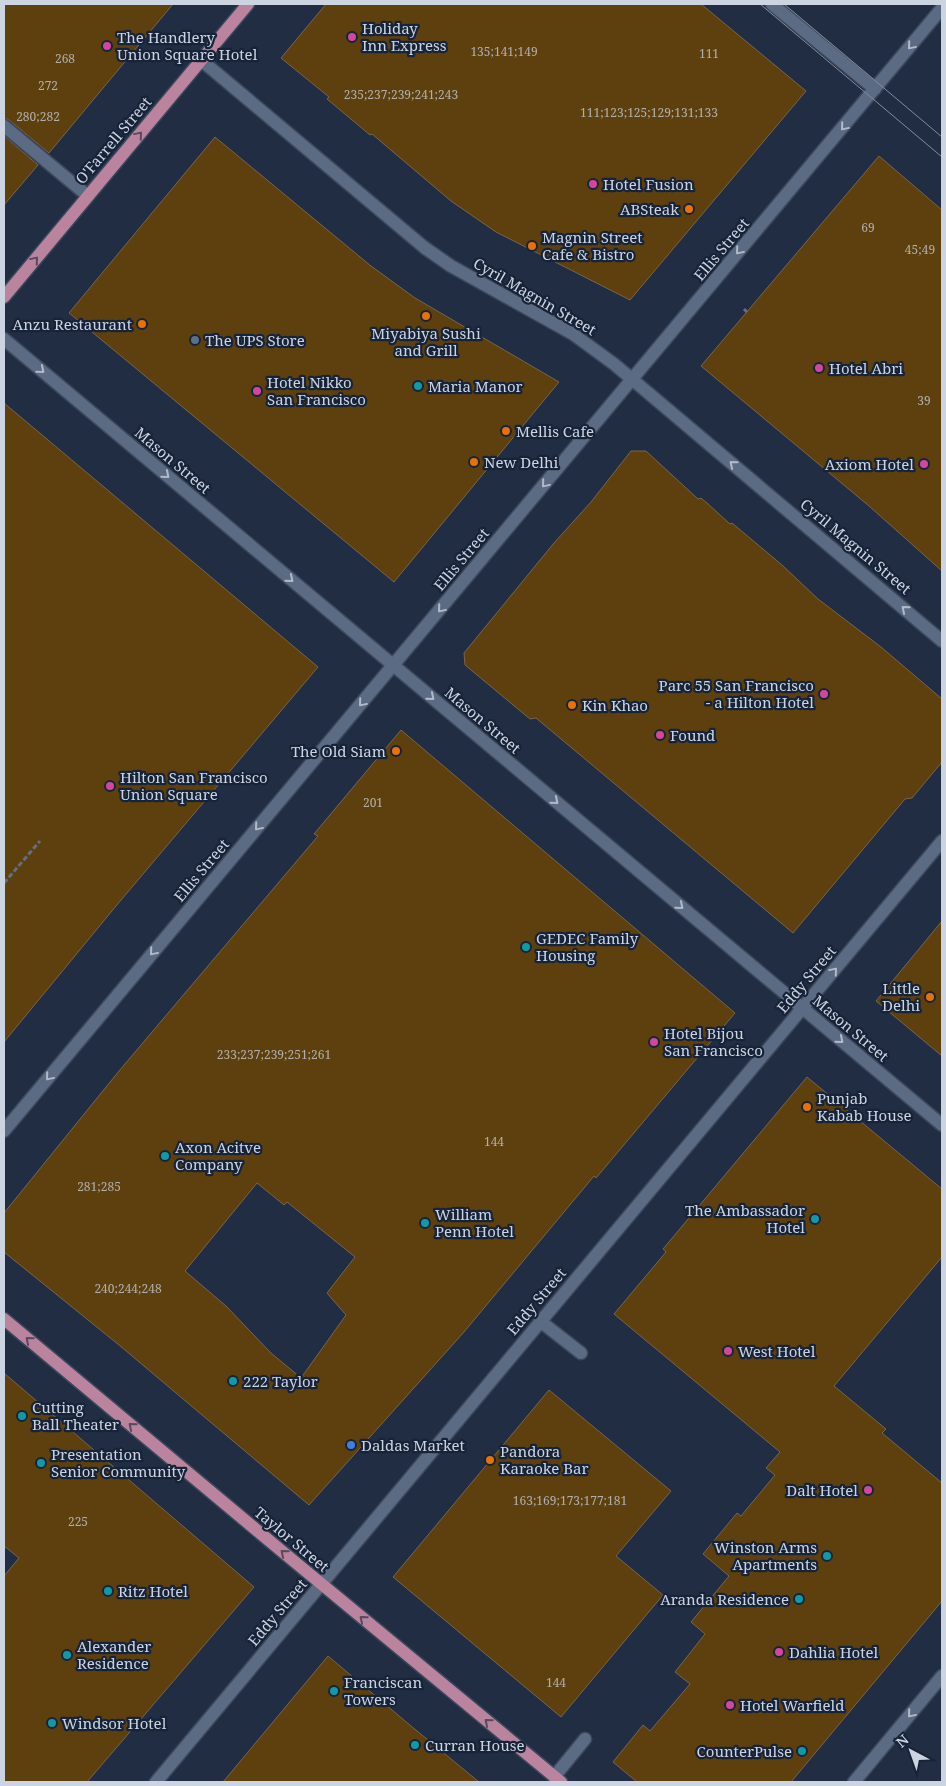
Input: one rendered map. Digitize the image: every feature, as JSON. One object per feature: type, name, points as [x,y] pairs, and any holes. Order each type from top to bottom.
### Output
[{"type":"main road","name":"O'Farrell Street","points":[[4,298],[248,4]]},
{"type":"main road","name":"Taylor Street","points":[[4,1318],[558,1780]]},
{"type":"street","points":[[772,4],[875,89]]},
{"type":"street","name":"Ellis Street","points":[[4,1131],[942,8]]},
{"type":"street","name":"Cyril Magnin Street","points":[[201,60],[424,248],[465,274],[573,334],[632,380],[942,641]]},
{"type":"street","points":[[4,126],[88,196]]},
{"type":"street","name":"Mason Street","points":[[4,339],[942,1125]]},
{"type":"street","name":"Eddy Street","points":[[156,1782],[942,841]]},
{"type":"street","points":[[540,1321],[581,1354]]},
{"type":"street","points":[[854,1782],[942,1676]]},
{"type":"street","points":[[558,1780],[585,1739]]},
{"type":"path","points":[[4,883],[40,841]]},
{"type":"building","points":[[4,4],[173,4],[49,153],[4,118]]},
{"type":"building","points":[[326,4],[701,4],[806,91],[630,300],[496,232],[451,201],[372,134],[370,135],[327,99],[329,97],[281,58]]},
{"type":"building","points":[[4,136],[38,165],[4,205]]},
{"type":"building","name":"Hotel Nikko San Francisco","points":[[215,137],[371,266],[415,298],[559,382],[394,582],[69,313]]},
{"type":"building","points":[[879,156],[942,210],[942,571],[869,506],[701,366]]},
{"type":"building","name":"Hilton San Francisco Union Square","points":[[4,403],[318,667],[4,1042]]},
{"type":"building","name":"Parc 55 San Francisco - a Hilton Hotel","points":[[631,451],[646,451],[698,499],[701,498],[730,524],[732,523],[782,565],[818,599],[881,647],[942,699],[942,762],[912,798],[905,799],[793,933],[536,718],[530,719],[465,665],[464,653],[554,543],[591,502]]},
{"type":"building","points":[[401,730],[735,1013],[596,1178],[594,1176],[464,1332],[309,1505],[119,1345],[4,1252],[4,1213],[119,1071],[318,836],[314,834]],"holes":[[[257,1183],[284,1205],[287,1202],[355,1257],[327,1293],[346,1315],[301,1378],[271,1353],[226,1306],[185,1271]]]},
{"type":"building","points":[[942,921],[942,1056],[876,1001]]},
{"type":"building","points":[[807,1077],[942,1189],[942,1257],[834,1386],[886,1429],[882,1433],[942,1483],[942,1601],[791,1782],[637,1782],[613,1762],[643,1725],[650,1731],[690,1684],[675,1672],[705,1634],[691,1622],[729,1576],[703,1554],[737,1513],[741,1516],[775,1475],[766,1468],[780,1452],[614,1314],[666,1252],[663,1249]]},
{"type":"building","points":[[4,1373],[254,1587],[87,1782],[4,1782],[4,1576],[19,1558],[4,1546]]},
{"type":"building","points":[[549,1390],[671,1491],[616,1556],[663,1595],[561,1717],[393,1577]]},
{"type":"building","name":"Franciscan Towers","points":[[328,1656],[411,1726],[479,1782],[223,1782]]},
{"type":"tram line","points":[[760,4],[942,157]]},
{"type":"tram line","points":[[784,4],[942,137]]},
{"type":"place","name":"Holiday Inn Express","points":[[352,37]]},
{"type":"place","name":"The Handlery Union Square Hotel","points":[[107,46]]},
{"type":"place","name":"Hotel Fusion","points":[[593,184]]},
{"type":"place","name":"ABSteak","points":[[689,209]]},
{"type":"place","name":"Magnin Street Cafe & Bistro","points":[[532,246]]},
{"type":"place","name":"Miyabiya Sushi and Grill","points":[[426,316]]},
{"type":"place","name":"Anzu Restaurant","points":[[142,324]]},
{"type":"place","name":"The UPS Store","points":[[195,340]]},
{"type":"place","name":"Hotel Abri","points":[[819,368]]},
{"type":"place","name":"Maria Manor","points":[[418,386]]},
{"type":"place","name":"Hotel Nikko San Francisco","points":[[257,391]]},
{"type":"place","name":"Mellis Cafe","points":[[506,431]]},
{"type":"place","name":"New Delhi","points":[[474,462]]},
{"type":"place","name":"Axiom Hotel","points":[[924,464]]},
{"type":"place","name":"Parc 55 San Francisco - a Hilton Hotel","points":[[824,694]]},
{"type":"place","name":"Kin Khao","points":[[572,705]]},
{"type":"place","name":"Found","points":[[660,735]]},
{"type":"place","name":"The Old Siam","points":[[396,751]]},
{"type":"place","name":"Hilton San Francisco Union Square","points":[[110,786]]},
{"type":"place","name":"GEDEC Family Housing","points":[[526,947]]},
{"type":"place","name":"Little Delhi","points":[[930,997]]},
{"type":"place","name":"Hotel Bijou San Francisco","points":[[654,1042]]},
{"type":"place","name":"Punjab Kabab House","points":[[807,1107]]},
{"type":"place","name":"Axon Acitve Company","points":[[165,1156]]},
{"type":"place","name":"The Ambassador Hotel","points":[[815,1219]]},
{"type":"place","name":"William Penn Hotel","points":[[425,1223]]},
{"type":"place","name":"West Hotel","points":[[728,1351]]},
{"type":"place","name":"222 Taylor","points":[[233,1381]]},
{"type":"place","name":"Cutting Ball Theater","points":[[22,1416]]},
{"type":"place","name":"Daldas Market","points":[[351,1445]]},
{"type":"place","name":"Pandora Karaoke Bar","points":[[490,1460]]},
{"type":"place","name":"Presentation Senior Community","points":[[41,1463]]},
{"type":"place","name":"Dalt Hotel","points":[[868,1490]]},
{"type":"place","name":"Winston Arms Apartments","points":[[827,1556]]},
{"type":"place","name":"Ritz Hotel","points":[[108,1591]]},
{"type":"place","name":"Aranda Residence","points":[[799,1599]]},
{"type":"place","name":"Dahlia Hotel","points":[[779,1652]]},
{"type":"place","name":"Alexander Residence","points":[[67,1655]]},
{"type":"place","name":"Franciscan Towers","points":[[334,1691]]},
{"type":"place","name":"Hotel Warfield","points":[[730,1705]]},
{"type":"place","name":"Windsor Hotel","points":[[52,1723]]},
{"type":"place","name":"Curran House","points":[[415,1745]]},
{"type":"place","name":"CounterPulse","points":[[802,1751]]}]
